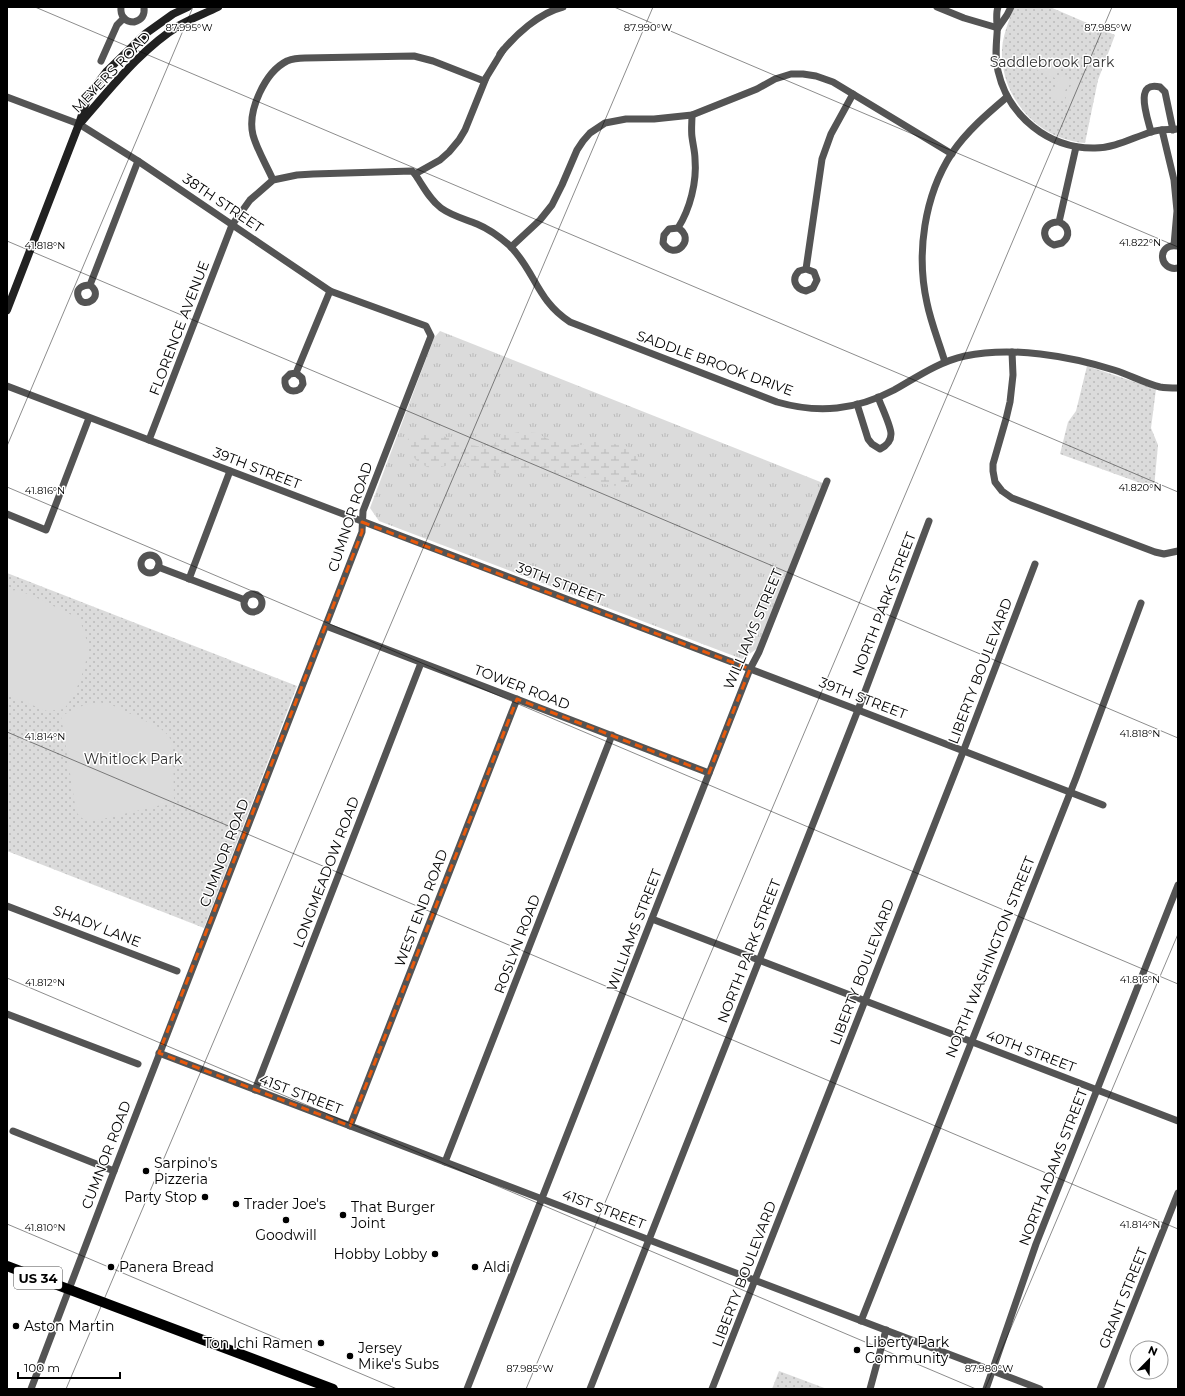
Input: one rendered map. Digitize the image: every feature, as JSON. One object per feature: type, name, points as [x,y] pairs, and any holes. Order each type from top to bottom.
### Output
[{"type":"main road","name":"US 34","points":[[7,1266],[326,1388]]},
{"type":"street","points":[[121,7],[121,12],[124,18],[130,22],[140,20],[144,14],[144,7]]},
{"type":"street","name":"MEYERS ROAD","points":[[79,124],[88,96],[107,71],[145,34],[173,14],[188,7]]},
{"type":"street","name":"MEYERS ROAD","points":[[79,124],[117,80],[153,44],[180,25],[218,7]]},
{"type":"street","points":[[484,81],[434,61],[414,56],[305,58],[288,61],[273,72],[266,81],[259,96],[253,117],[253,135],[273,180],[297,175],[313,174],[412,171],[415,174],[440,160],[459,140],[468,123],[484,81],[503,50],[528,26],[542,17],[563,7]]},
{"type":"street","points":[[937,7],[964,18],[998,28]]},
{"type":"street","points":[[998,7],[996,49],[997,64],[1000,76],[1007,97],[1016,111],[1039,131],[1056,141],[1076,146],[1095,148],[1122,144],[1151,132],[1176,129],[1165,92],[1160,86],[1152,86],[1146,90],[1144,98],[1151,132]]},
{"type":"street","points":[[998,28],[1011,7]]},
{"type":"street","points":[[100,61],[117,25],[124,18]]},
{"type":"street","points":[[511,247],[540,220],[552,205],[577,150],[586,137],[605,123],[620,120],[654,119],[692,115],[757,89],[775,78],[791,74],[821,77],[833,82],[952,154]]},
{"type":"street","points":[[806,269],[824,153],[831,134],[853,94]]},
{"type":"street","name":"38TH STREET","points":[[7,97],[79,124],[138,161],[330,291],[426,326]]},
{"type":"street","points":[[945,362],[927,304],[922,274],[923,243],[931,201],[939,179],[952,154],[975,125],[1007,97]]},
{"type":"street","points":[[678,228],[691,198],[694,186],[695,159],[692,136],[692,115]]},
{"type":"street","points":[[7,310],[79,124]]},
{"type":"street","points":[[1162,130],[1174,180],[1177,211],[1176,246],[1169,246],[1164,250],[1163,260],[1169,267],[1178,268]]},
{"type":"street","points":[[1059,222],[1076,146]]},
{"type":"street","points":[[90,285],[138,161]]},
{"type":"street","name":"SADDLE BROOK DRIVE","points":[[415,174],[433,201],[442,209],[486,228],[511,247],[524,264],[548,304],[561,317],[575,325],[777,402],[803,408],[821,410],[838,409],[878,397],[945,362],[972,355],[1012,352],[1054,356],[1083,362],[1120,372],[1161,387],[1178,388]]},
{"type":"street","name":"FLORENCE AVENUE","points":[[149,440],[232,225],[250,200],[273,180]]},
{"type":"street","points":[[296,373],[330,291]]},
{"type":"street","name":"CUMNOR ROAD","points":[[30,1389],[362,532],[363,511],[431,336],[426,326]]},
{"type":"street","points":[[1012,352],[1013,375],[1009,405],[1000,445],[993,464],[995,482],[1002,491],[1012,498],[1155,552],[1164,554],[1178,551]]},
{"type":"street","name":"39TH STREET","points":[[7,386],[858,710],[1103,805]]},
{"type":"street","points":[[857,404],[868,439],[872,444],[880,448],[885,447],[889,442],[891,434],[878,397]]},
{"type":"street","points":[[7,514],[46,530],[89,418]]},
{"type":"street","points":[[189,579],[230,471]]},
{"type":"street","name":"WILLIAMS STREET","points":[[467,1389],[750,669],[759,652],[827,481]]},
{"type":"street","name":"NORTH PARK STREET","points":[[590,1389],[858,710],[929,521]]},
{"type":"street","name":"LIBERTY BOULEVARD","points":[[712,1389],[964,752],[1035,564]]},
{"type":"street","points":[[158,567],[245,600]]},
{"type":"street","name":"NORTH WASHINGTON STREET","points":[[861,1321],[1069,792],[1141,603]]},
{"type":"street","name":"TOWER ROAD","points":[[326,626],[709,773]]},
{"type":"street","name":"LONGMEADOW ROAD","points":[[255,1090],[421,663]]},
{"type":"street","name":"WEST END ROAD","points":[[350,1126],[516,699]]},
{"type":"street","name":"ROSLYN ROAD","points":[[445,1162],[612,736]]},
{"type":"street","name":"NORTH ADAMS STREET","points":[[986,1389],[1036,1244],[1178,885]]},
{"type":"street","name":"SHADY LANE","points":[[7,906],[177,971]]},
{"type":"street","name":"40TH STREET","points":[[652,919],[864,1002],[1178,1121]]},
{"type":"street","points":[[7,1014],[138,1064]]},
{"type":"street","name":"41ST STREET","points":[[159,1054],[1040,1389]]},
{"type":"street","points":[[13,1130],[114,1171]]},
{"type":"street","name":"GRANT STREET","points":[[1100,1389],[1178,1193]]},
{"type":"street","points":[[870,1389],[886,1330]]},
{"type":"highlighted area","points":[[362,522],[750,669],[709,773],[517,699],[350,1126],[159,1053],[362,532]]},
{"type":"green space","name":"Saddlebrook Park","points":[[1014,7],[1050,7],[1115,35],[1098,80],[1085,143],[1069,140],[1053,134],[1039,126],[1017,103],[1009,89],[1004,73],[1002,50],[1005,31]]},
{"type":"green space","points":[[1036,57],[1059,67],[1055,78],[1032,68]]},
{"type":"green space","points":[[1060,74],[1070,79],[1061,101],[1051,97]]},
{"type":"green space","points":[[1073,80],[1084,84],[1074,106],[1064,102]]},
{"type":"green space","points":[[440,331],[823,483],[758,648],[742,659],[379,521],[370,508],[434,338]]},
{"type":"green space","points":[[1087,366],[1156,389],[1151,428],[1158,445],[1154,488],[1060,454],[1068,422],[1076,411]]},
{"type":"green space","points":[[427,432],[464,444],[483,447],[494,444],[502,435],[520,432],[536,433],[564,444],[581,445],[593,441],[610,443],[634,448],[639,464],[637,475],[627,485],[612,486],[577,475],[557,474],[545,470],[514,468],[499,474],[476,470],[457,463],[437,468],[427,467],[417,461],[406,448],[406,442],[412,434]]},
{"type":"green space","name":"Whitlock Park","points":[[7,573],[297,686],[204,928],[7,851]]},
{"type":"green space","points":[[17,590],[33,596],[80,619],[88,645],[87,656],[83,673],[73,696],[64,709],[47,711],[7,695],[7,594],[8,591]]},
{"type":"green space","points":[[99,702],[114,706],[160,728],[169,736],[173,747],[174,802],[94,821],[88,821],[79,816],[76,811],[61,716],[84,705]]},
{"type":"green space","points":[[779,1371],[827,1389],[772,1389]]},
{"type":"place","name":"Sarpino's Pizzeria","points":[[146,1171]]},
{"type":"place","name":"Party Stop","points":[[205,1197]]},
{"type":"place","name":"Trader Joe's","points":[[236,1204]]},
{"type":"place","name":"That Burger Joint","points":[[343,1215]]},
{"type":"place","name":"Goodwill","points":[[286,1220]]},
{"type":"place","name":"Hobby Lobby","points":[[435,1254]]},
{"type":"place","name":"Panera Bread","points":[[111,1267]]},
{"type":"place","name":"Aldi","points":[[475,1267]]},
{"type":"place","name":"Aston Martin","points":[[16,1326]]},
{"type":"place","name":"Ton Ichi Ramen","points":[[321,1343]]},
{"type":"place","name":"Liberty Park Community","points":[[857,1350]]},
{"type":"place","name":"Jersey Mike's Subs","points":[[350,1356]]}]
